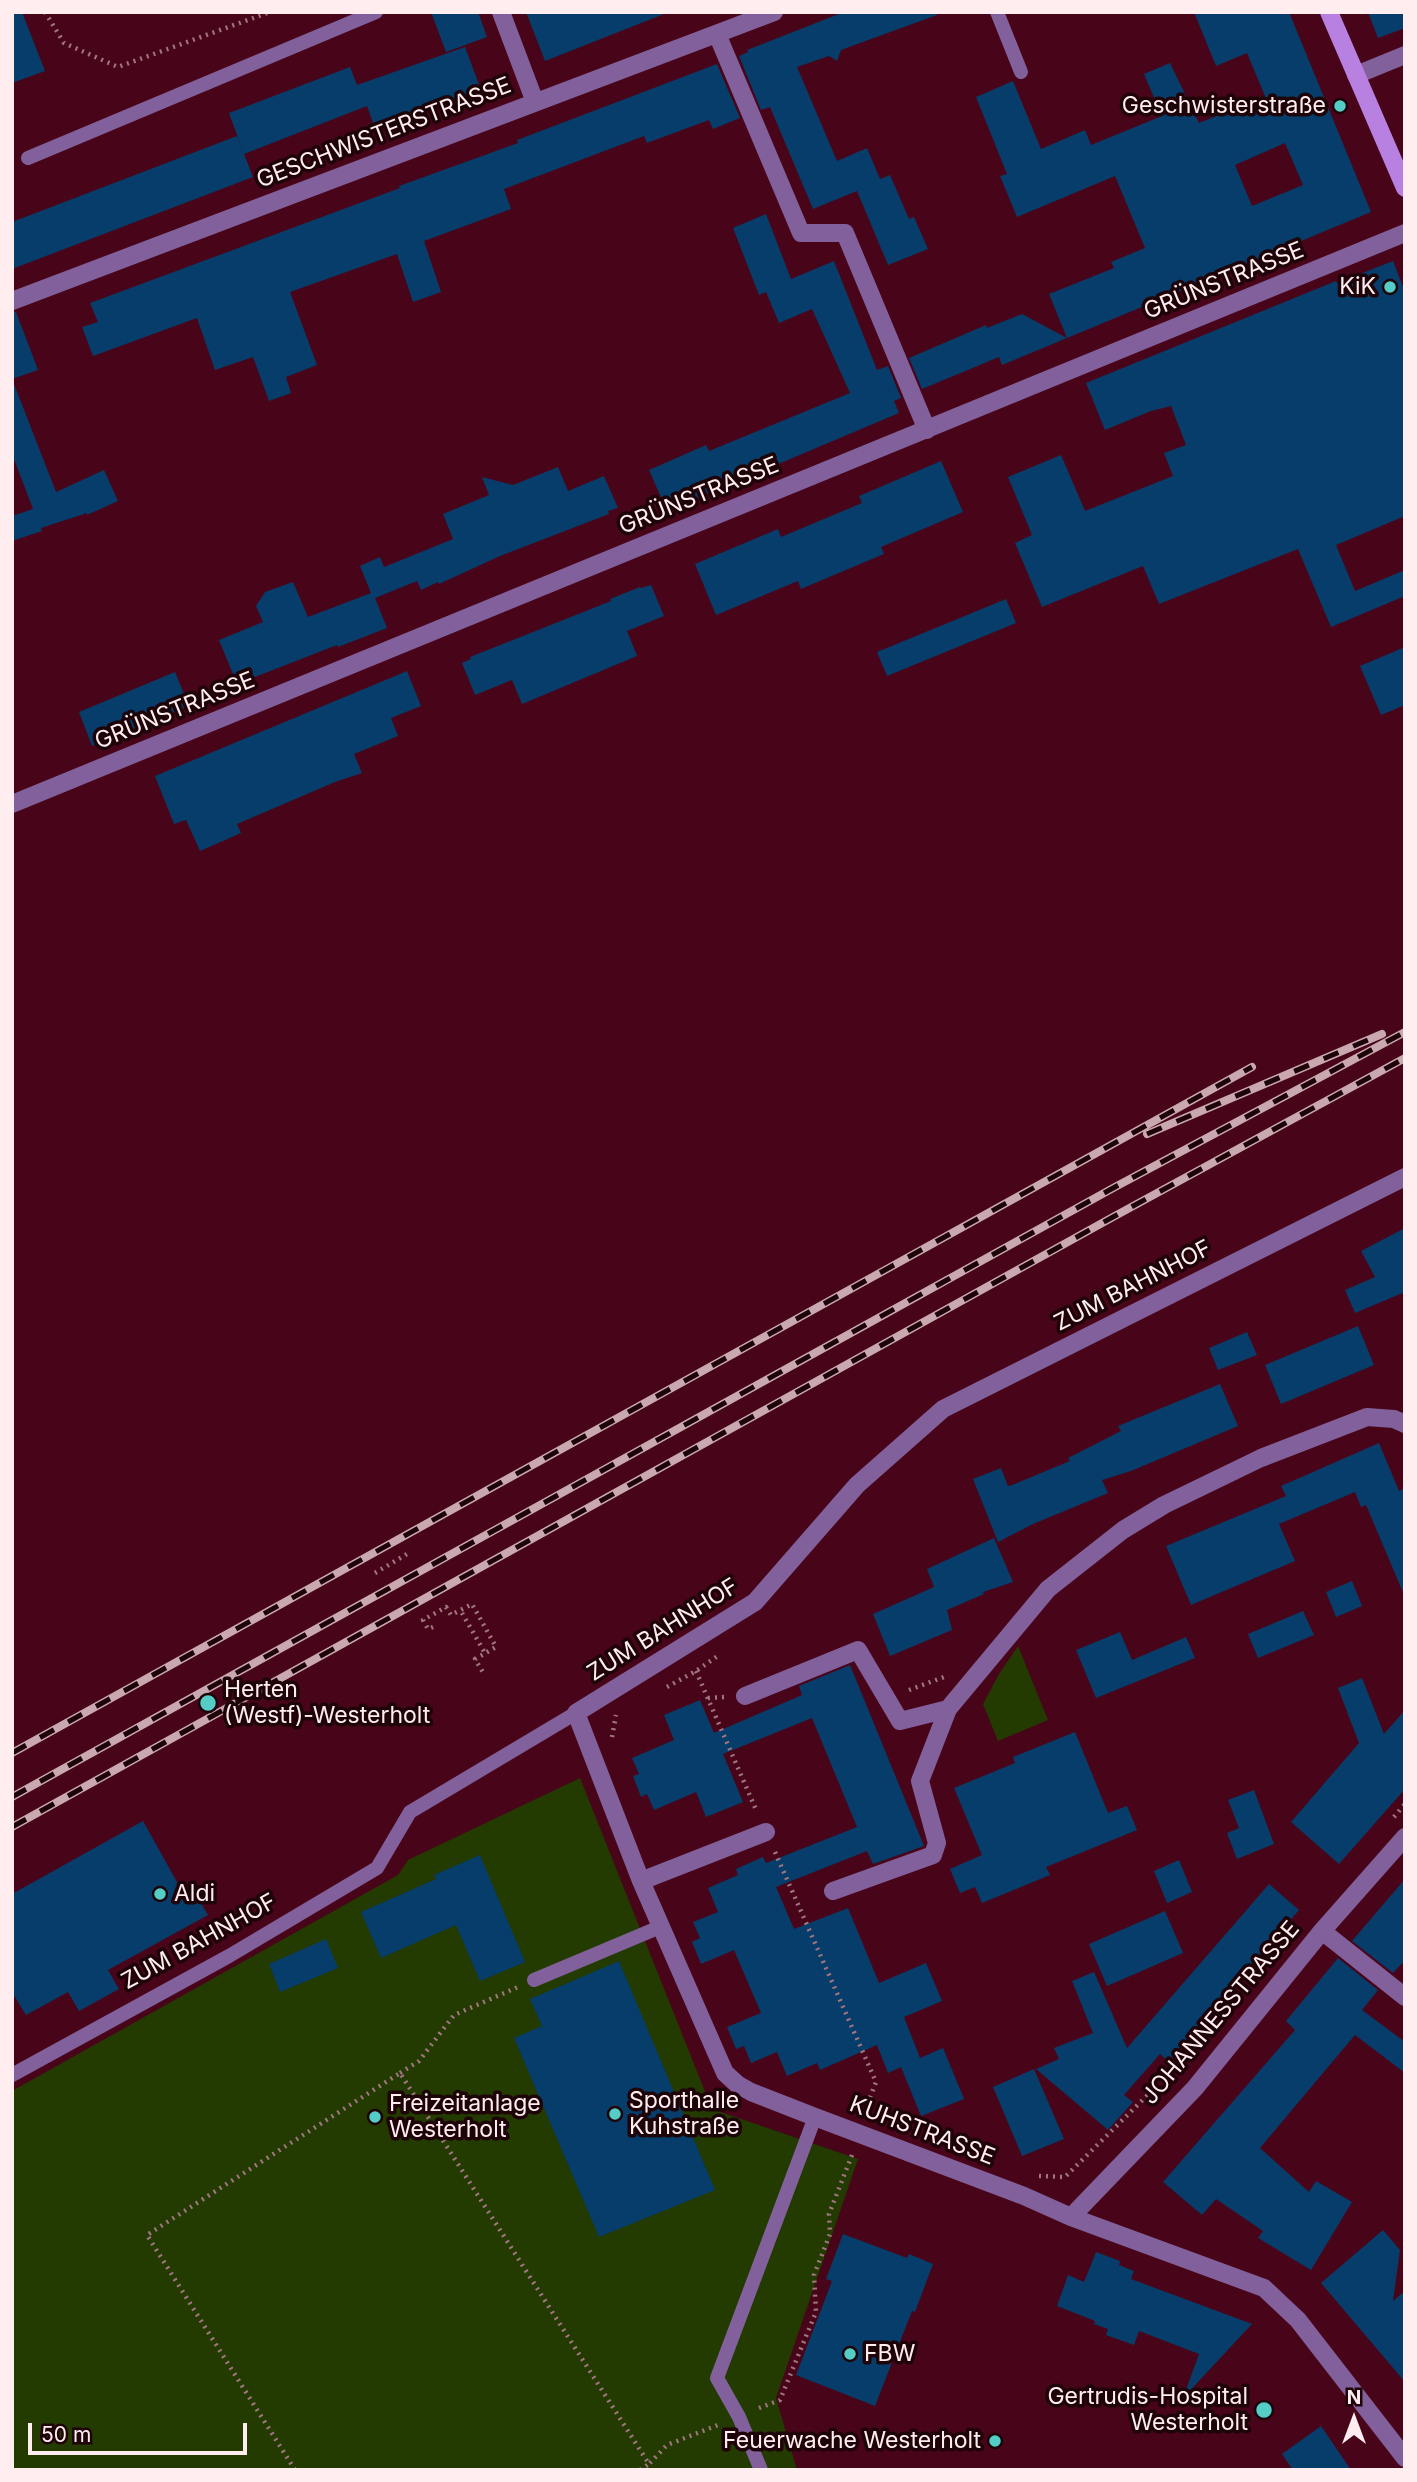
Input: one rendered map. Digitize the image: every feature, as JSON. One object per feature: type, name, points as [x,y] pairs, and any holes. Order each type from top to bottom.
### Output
[{"type":"street","points":[[501,12],[535,102]]},
{"type":"street","name":"GESCHWISTERSTRASSE","points":[[12,302],[774,12]]},
{"type":"street","points":[[1329,12],[1405,188]]},
{"type":"street","points":[[717,34],[801,233],[845,233],[927,430]]},
{"type":"street","points":[[1356,75],[1405,55]]},
{"type":"street","name":"GRÜNSTRASSE","points":[[12,804],[1405,233]]},
{"type":"street","name":"ZUM BAHNHOF","points":[[576,1713],[755,1602],[857,1485],[943,1409],[1405,1177]]},
{"type":"street","points":[[833,1891],[933,1855],[937,1843],[920,1781],[948,1709],[1048,1589],[1123,1530],[1164,1505],[1250,1463],[1367,1417],[1394,1419],[1405,1424]]},
{"type":"street","points":[[745,1696],[858,1650],[901,1721],[948,1709]]},
{"type":"street","name":"KUHSTRASSE","points":[[576,1713],[640,1881],[725,2073],[751,2092],[1024,2196],[1071,2217],[1264,2288],[1298,2320],[1405,2458]]},
{"type":"street","points":[[640,1881],[766,1832]]},
{"type":"street","name":"JOHANNESSTRASSE","points":[[1071,2217],[1195,2088],[1322,1931],[1405,1837]]},
{"type":"street","points":[[1322,1931],[1405,1997]]},
{"type":"lane","points":[[28,158],[376,12]]},
{"type":"lane","points":[[998,12],[1021,72]]},
{"type":"lane","name":"ZUM BAHNHOF","points":[[12,2075],[229,1956],[377,1868],[410,1812],[576,1713]]},
{"type":"lane","points":[[534,1980],[660,1927]]},
{"type":"lane","points":[[761,2470],[740,2417],[717,2378],[815,2117]]},
{"type":"path","points":[[45,12],[64,43],[118,67],[270,12]]},
{"type":"path","points":[[374,1573],[408,1554]]},
{"type":"path","points":[[433,1626],[428,1629],[423,1620],[446,1606],[451,1615],[472,1604],[496,1647],[475,1659],[484,1674]]},
{"type":"path","points":[[462,1613],[485,1653]]},
{"type":"path","points":[[662,1690],[696,1671],[728,1648]]},
{"type":"path","points":[[696,1671],[876,2082],[864,2113]]},
{"type":"path","points":[[610,1746],[616,1715],[627,1709]]},
{"type":"path","points":[[1387,1825],[1405,1804]]},
{"type":"path","points":[[295,2470],[147,2235],[419,2061],[454,2015],[534,1980]]},
{"type":"path","points":[[1031,2176],[1065,2177],[1200,2043]]},
{"type":"path","points":[[400,2073],[649,2464]]},
{"type":"path","points":[[851,2109],[876,2118]]},
{"type":"path","points":[[640,2470],[667,2445],[780,2400],[816,2312],[814,2275],[830,2234],[829,2214],[860,2134]]},
{"type":"green space","points":[[1018,1646],[1048,1720],[998,1741],[983,1704]]},
{"type":"green space","name":"Freizeitanlage Westerholt","points":[[580,1778],[712,2109],[858,2159],[776,2398],[797,2470],[12,2470],[12,2091],[398,1875],[408,1860]]},
{"type":"building","points":[[12,12],[22,12],[45,71],[12,83]]},
{"type":"building","points":[[431,12],[478,12],[487,37],[446,52]]},
{"type":"building","points":[[526,12],[663,12],[664,14],[545,61]]},
{"type":"building","points":[[844,12],[937,12],[937,15],[841,50],[837,61],[829,56],[797,67],[837,161],[867,148],[880,179],[890,175],[909,219],[914,217],[928,249],[888,265],[857,191],[813,209],[770,107],[761,110],[739,56],[748,52],[747,50]]},
{"type":"building","points":[[1194,12],[1289,12],[1371,212],[1067,338],[1049,294],[1114,268],[1111,262],[1145,248],[1115,176],[1017,217],[1000,176],[1007,174],[976,97],[1013,81],[1041,149],[1085,130],[1091,145],[1162,116],[1144,74],[1170,63],[1199,123],[1265,96],[1247,53],[1216,66]],"holes":[[[1285,143],[1303,185],[1252,206],[1235,165]]]},
{"type":"building","points":[[1368,12],[1405,12],[1405,28],[1378,38]]},
{"type":"building","points":[[465,47],[481,90],[375,128],[367,106],[244,154],[229,113],[350,67],[357,85]]},
{"type":"building","points":[[717,64],[740,118],[713,129],[709,120],[647,143],[644,136],[504,189],[511,209],[424,241],[441,292],[413,302],[397,254],[290,292],[317,365],[286,377],[291,393],[269,401],[253,357],[215,370],[197,318],[93,356],[82,327],[98,322],[90,303],[400,188],[399,186],[518,143],[517,140]]},
{"type":"building","points":[[237,136],[253,177],[12,269],[12,222]]},
{"type":"building","points":[[766,214],[791,279],[834,261],[877,370],[888,366],[901,398],[894,401],[899,413],[667,511],[649,470],[706,445],[709,451],[850,393],[812,309],[779,323],[766,292],[759,295],[733,228]]},
{"type":"building","points":[[1393,261],[1405,292],[1405,516],[1336,545],[1355,591],[1405,570],[1405,596],[1331,627],[1298,549],[1159,604],[1143,566],[1042,607],[1015,543],[1032,535],[1008,477],[1061,455],[1085,511],[1173,476],[1164,453],[1186,445],[1171,406],[1151,411],[1105,430],[1086,383],[1336,281],[1337,283]]},
{"type":"building","points":[[12,312],[16,312],[38,370],[12,379]]},
{"type":"building","points":[[1022,314],[1067,338],[1002,365],[999,357],[922,389],[909,358],[986,325],[987,328]]},
{"type":"building","points":[[12,384],[56,492],[104,470],[118,501],[87,515],[41,528],[42,531],[12,541],[12,516],[33,509],[12,454]]},
{"type":"building","points":[[941,461],[963,512],[881,547],[884,554],[801,589],[798,581],[716,615],[695,564],[778,529],[781,537],[862,503],[859,496]]},
{"type":"building","points":[[558,467],[568,491],[604,476],[618,508],[439,584],[438,582],[421,590],[417,581],[375,598],[387,628],[237,684],[219,640],[263,622],[256,606],[265,592],[293,582],[308,617],[371,593],[360,566],[380,557],[384,567],[453,539],[443,514],[489,495],[482,477],[513,485]]},
{"type":"building","points":[[651,585],[664,616],[627,631],[637,656],[522,704],[512,680],[475,695],[462,663],[471,659],[470,657],[640,587]]},
{"type":"building","points":[[1006,599],[1016,623],[887,676],[877,652]]},
{"type":"building","points":[[1405,647],[1405,705],[1381,715],[1360,666]]},
{"type":"building","points":[[407,671],[421,706],[391,718],[398,736],[354,754],[362,773],[237,824],[241,833],[200,851],[186,820],[174,824],[155,776]]},
{"type":"building","points":[[175,672],[189,706],[92,746],[79,712]]},
{"type":"building","points":[[1405,1228],[1405,1292],[1355,1313],[1345,1290],[1375,1277],[1361,1251]]},
{"type":"building","points":[[1358,1326],[1374,1365],[1281,1404],[1265,1365]]},
{"type":"building","points":[[1247,1332],[1257,1355],[1218,1370],[1209,1348]]},
{"type":"building","points":[[1220,1384],[1238,1426],[1131,1471],[1102,1480],[1108,1493],[1033,1524],[998,1542],[973,1479],[1001,1468],[1008,1486],[1012,1485],[1070,1461],[1068,1458],[1121,1431],[1118,1426]]},
{"type":"building","points":[[1379,1443],[1399,1491],[1405,1488],[1405,1597],[1366,1505],[1361,1507],[1355,1492],[1279,1524],[1295,1561],[1191,1605],[1166,1546],[1286,1496],[1281,1486]]},
{"type":"building","points":[[994,1538],[1013,1582],[983,1592],[984,1594],[947,1610],[952,1630],[890,1656],[873,1614],[934,1587],[927,1569]]},
{"type":"building","points":[[1352,1581],[1362,1606],[1336,1617],[1326,1592]]},
{"type":"building","points":[[1303,1611],[1314,1635],[1258,1658],[1248,1634]]},
{"type":"building","points":[[1120,1632],[1132,1660],[1186,1637],[1195,1658],[1096,1698],[1076,1650]]},
{"type":"building","points":[[850,1665],[924,1846],[873,1864],[867,1851],[776,1887],[794,1929],[848,1908],[879,1983],[926,1963],[942,2001],[904,2017],[920,2058],[943,2048],[964,2099],[921,2116],[901,2067],[888,2073],[877,2045],[820,2070],[817,2063],[787,2076],[777,2052],[751,2063],[744,2046],[736,2049],[727,2027],[761,2013],[734,1950],[701,1964],[692,1942],[700,1938],[693,1922],[718,1912],[708,1888],[738,1875],[736,1869],[763,1857],[766,1863],[857,1827],[812,1718],[723,1754],[743,1802],[706,1817],[696,1792],[654,1810],[647,1794],[641,1797],[633,1776],[639,1774],[632,1758],[674,1740],[664,1715],[700,1700],[714,1733],[802,1695],[799,1686]]},
{"type":"building","points":[[1362,1678],[1384,1734],[1405,1710],[1405,1789],[1339,1864],[1291,1822],[1359,1743],[1338,1688]]},
{"type":"building","points":[[1075,1732],[1108,1813],[1127,1806],[1137,1830],[1046,1867],[1050,1875],[982,1903],[975,1887],[960,1893],[950,1869],[982,1855],[954,1788],[1015,1763],[1013,1757]]},
{"type":"building","points":[[1254,1790],[1274,1844],[1237,1859],[1227,1833],[1239,1828],[1228,1800]]},
{"type":"building","points":[[143,1821],[182,1891],[191,1886],[208,1915],[108,1970],[119,1989],[79,2011],[68,1992],[26,2015],[12,1992],[12,1894]]},
{"type":"building","points":[[480,1855],[525,1962],[480,1981],[456,1925],[381,1958],[361,1912],[436,1879],[434,1875]]},
{"type":"building","points":[[1179,1860],[1192,1892],[1167,1903],[1154,1871]]},
{"type":"building","points":[[1405,1879],[1405,1960],[1393,1973],[1352,1941]]},
{"type":"building","points":[[1269,1884],[1299,1910],[1168,2061],[1160,2054],[1124,2095],[1133,2102],[1108,2130],[1036,2069],[1059,2059],[1054,2048],[1093,2033],[1072,1981],[1094,1972],[1127,2048]]},
{"type":"building","points":[[1165,1911],[1183,1953],[1107,1986],[1089,1944]]},
{"type":"building","points":[[326,1939],[338,1968],[280,1992],[269,1964]]},
{"type":"building","points":[[1338,1958],[1378,1990],[1362,2010],[1405,2042],[1405,2073],[1355,2035],[1260,2148],[1309,2192],[1316,2181],[1352,2202],[1311,2270],[1258,2238],[1263,2231],[1216,2199],[1202,2215],[1163,2182],[1295,2030],[1286,2021]]},
{"type":"building","name":"Sporthalle Kuhstraße","points":[[619,1961],[715,2190],[599,2237],[514,2038],[542,2026],[530,1999]]},
{"type":"building","points":[[1034,2069],[1064,2139],[1022,2156],[993,2087]]},
{"type":"building","points":[[1383,2230],[1400,2250],[1393,2301],[1405,2291],[1405,2382],[1321,2283]]},
{"type":"building","points":[[843,2234],[907,2258],[909,2254],[933,2264],[875,2406],[796,2375],[832,2281],[826,2279]]},
{"type":"building","points":[[1096,2252],[1120,2261],[1119,2265],[1134,2271],[1131,2279],[1252,2324],[1183,2398],[1199,2354],[1139,2331],[1134,2345],[1106,2335],[1108,2329],[1094,2324],[1095,2321],[1057,2306],[1068,2275],[1084,2282]]},
{"type":"building","points":[[1321,2426],[1351,2470],[1293,2470],[1282,2454]]},
{"type":"railway","points":[[12,1797],[1115,1187],[1405,1032]]},
{"type":"railway","points":[[1147,1134],[1382,1034]]},
{"type":"railway","points":[[12,1827],[1405,1058]]},
{"type":"railway","points":[[12,1753],[1252,1067]]},
{"type":"place","name":"Geschwisterstraße","points":[[1340,106]]},
{"type":"place","name":"KiK","points":[[1390,287]]},
{"type":"place","name":"Herten (Westf)-Westerholt","points":[[208,1703]]},
{"type":"place","name":"Aldi","points":[[160,1894]]},
{"type":"place","name":"Sporthalle Kuhstraße","points":[[615,2114]]},
{"type":"place","name":"Freizeitanlage Westerholt","points":[[375,2117]]},
{"type":"place","name":"FBW","points":[[850,2354]]},
{"type":"place","name":"Gertrudis-Hospital Westerholt","points":[[1264,2410]]},
{"type":"place","name":"Feuerwache Westerholt","points":[[995,2441]]}]
